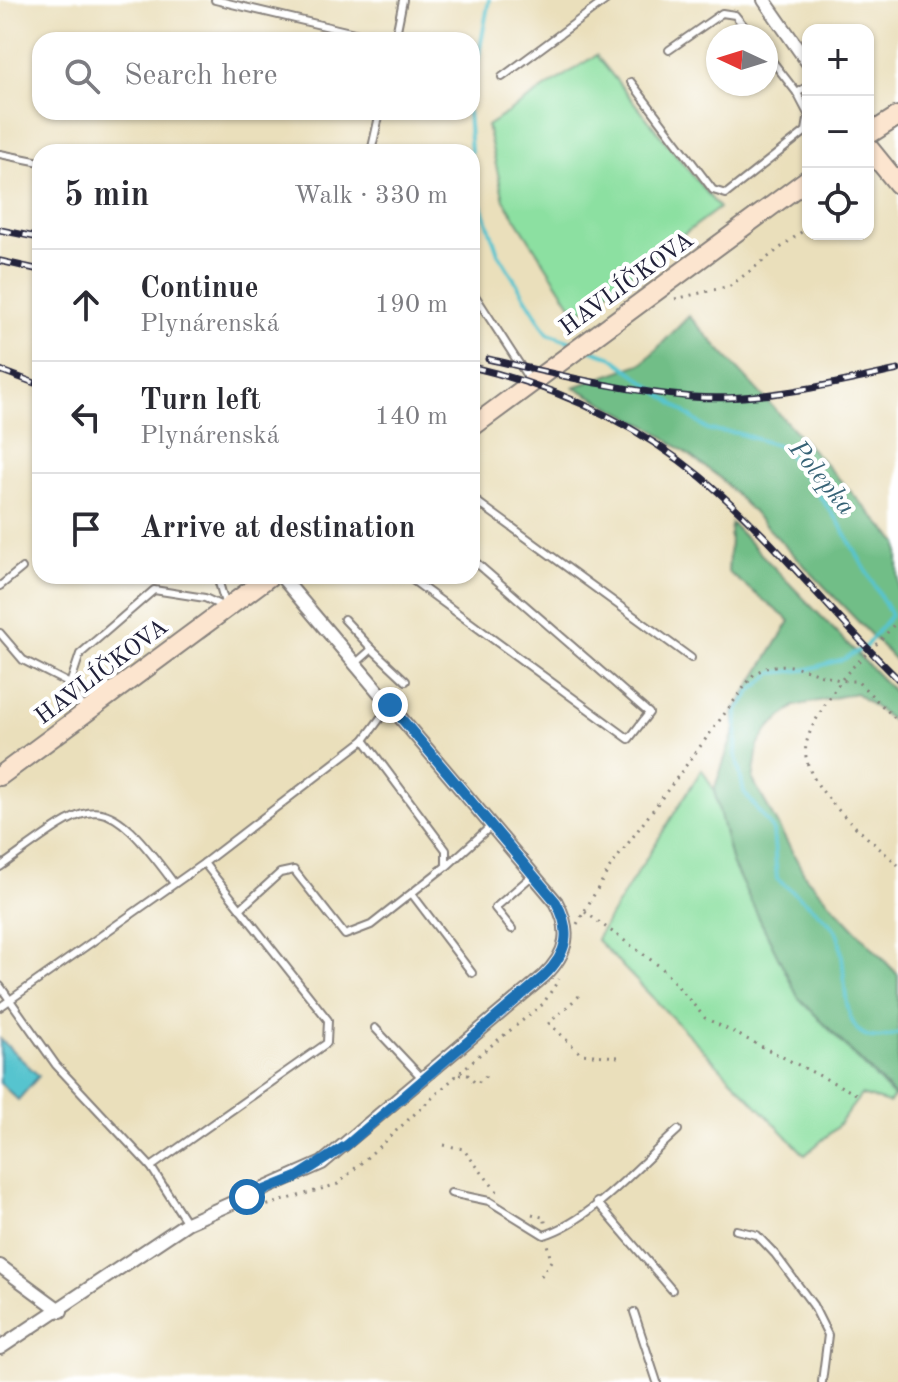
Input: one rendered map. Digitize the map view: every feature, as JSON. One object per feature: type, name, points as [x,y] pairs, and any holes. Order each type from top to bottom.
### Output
[{"type":"street","points":[[764,0],[802,54]]},
{"type":"street","points":[[874,131],[898,116]]},
{"type":"street","points":[[874,154],[898,184]]},
{"type":"street","name":"HAVLÍČKOVA","points":[[480,421],[802,183]]},
{"type":"street","name":"HAVLÍČKOVA","points":[[0,776],[259,584]]},
{"type":"street","points":[[0,1348],[61,1311],[187,1223],[322,1163],[544,976],[562,954],[567,941],[563,915],[533,875],[288,584]]},
{"type":"street","points":[[0,1266],[61,1311]]},
{"type":"lane","points":[[215,0],[350,32]]},
{"type":"lane","points":[[397,32],[403,0]]},
{"type":"lane","points":[[502,77],[604,1]]},
{"type":"lane","points":[[706,24],[722,13],[735,15],[742,24]]},
{"type":"lane","points":[[669,50],[706,24]]},
{"type":"lane","points":[[778,68],[802,103]]},
{"type":"lane","points":[[631,82],[713,190],[726,194],[802,134]]},
{"type":"lane","points":[[797,93],[802,90]]},
{"type":"lane","points":[[373,144],[378,120]]},
{"type":"lane","points":[[0,154],[32,160]]},
{"type":"lane","points":[[480,302],[497,324],[531,383]]},
{"type":"lane","points":[[480,504],[691,658]]},
{"type":"lane","points":[[418,584],[629,739],[649,713],[480,566]]},
{"type":"lane","points":[[0,586],[22,568]]},
{"type":"lane","points":[[220,584],[227,608]]},
{"type":"lane","points":[[70,684],[80,654],[154,590],[205,598],[227,608]]},
{"type":"lane","points":[[344,619],[406,681]]},
{"type":"lane","points":[[0,633],[23,660],[70,684],[86,712]]},
{"type":"lane","points":[[355,664],[372,649]]},
{"type":"lane","points":[[0,1007],[204,863],[364,740],[390,705]]},
{"type":"lane","points":[[364,740],[446,850],[446,866]]},
{"type":"lane","points":[[0,867],[69,818],[90,810],[125,823],[173,882]]},
{"type":"lane","points":[[240,909],[280,873],[294,870],[345,935],[371,925],[478,840],[491,826]]},
{"type":"lane","points":[[151,1167],[327,1043],[328,1020],[204,863]]},
{"type":"lane","points":[[512,929],[495,908],[533,875]]},
{"type":"lane","points":[[412,894],[472,973]]},
{"type":"lane","points":[[0,986],[56,1065],[151,1167],[187,1223]]},
{"type":"lane","points":[[375,1028],[423,1079]]},
{"type":"lane","points":[[451,1193],[489,1201],[544,1235],[563,1229],[678,1130]]},
{"type":"lane","points":[[597,1202],[672,1290]]},
{"type":"lane","points":[[736,1230],[757,1235],[813,1305],[828,1335],[822,1382]]},
{"type":"lane","points":[[634,1312],[657,1382]]},
{"type":"path","points":[[671,301],[730,286],[802,232]]},
{"type":"path","points":[[898,619],[883,641],[840,682],[806,742],[809,769],[827,797],[898,865]]},
{"type":"path","points":[[567,941],[621,852],[754,674],[767,665],[783,663],[840,682],[857,681],[898,721]]},
{"type":"path","points":[[585,912],[662,968],[705,1018],[858,1095]]},
{"type":"path","points":[[487,1075],[476,1084],[468,1075],[459,1074],[553,993],[562,954]]},
{"type":"path","points":[[579,996],[549,1023],[581,1054],[618,1057]]},
{"type":"green space","points":[[596,55],[719,208],[577,314],[504,200],[487,126]]},
{"type":"green space","points":[[689,316],[898,543],[898,663],[719,477],[653,429],[574,387],[643,363]]},
{"type":"green space","points":[[731,523],[898,696],[898,725],[856,693],[795,706],[769,728],[758,746],[753,780],[806,877],[898,975],[898,1099],[798,997],[732,863],[714,790],[735,729],[733,714],[790,621],[728,572]]},
{"type":"green space","points":[[702,769],[714,790],[732,863],[798,997],[894,1097],[889,1103],[861,1095],[836,1128],[805,1155],[596,939]]},
{"type":"water","points":[[0,1039],[39,1076],[18,1100],[0,1083]]},
{"type":"waterway","name":"Polepka","points":[[480,49],[489,0]]},
{"type":"waterway","name":"Polepka","points":[[469,120],[470,144]]},
{"type":"waterway","name":"Polepka","points":[[480,201],[498,253],[548,334],[574,343]]},
{"type":"waterway","name":"Polepka","points":[[589,349],[612,357],[708,430],[737,433],[783,447],[838,521],[891,615],[865,647],[844,659],[805,670],[773,673],[752,690],[737,711],[736,756],[744,792],[773,830],[777,879],[819,913],[837,933],[853,1023],[862,1034],[876,1038],[898,1033]]},
{"type":"railway","points":[[0,230],[32,236]]},
{"type":"railway","points":[[0,261],[32,268]]},
{"type":"railway","points":[[488,359],[640,391],[717,398],[796,391],[898,370]]},
{"type":"railway","points":[[480,369],[534,385],[593,409],[675,457],[753,525],[898,679]]},
{"type":"railway","points":[[0,370],[32,382]]},
{"type":"route","points":[[247,1197],[297,1177],[347,1145],[544,976],[562,954],[567,941],[563,915],[556,902],[390,705]]}]
